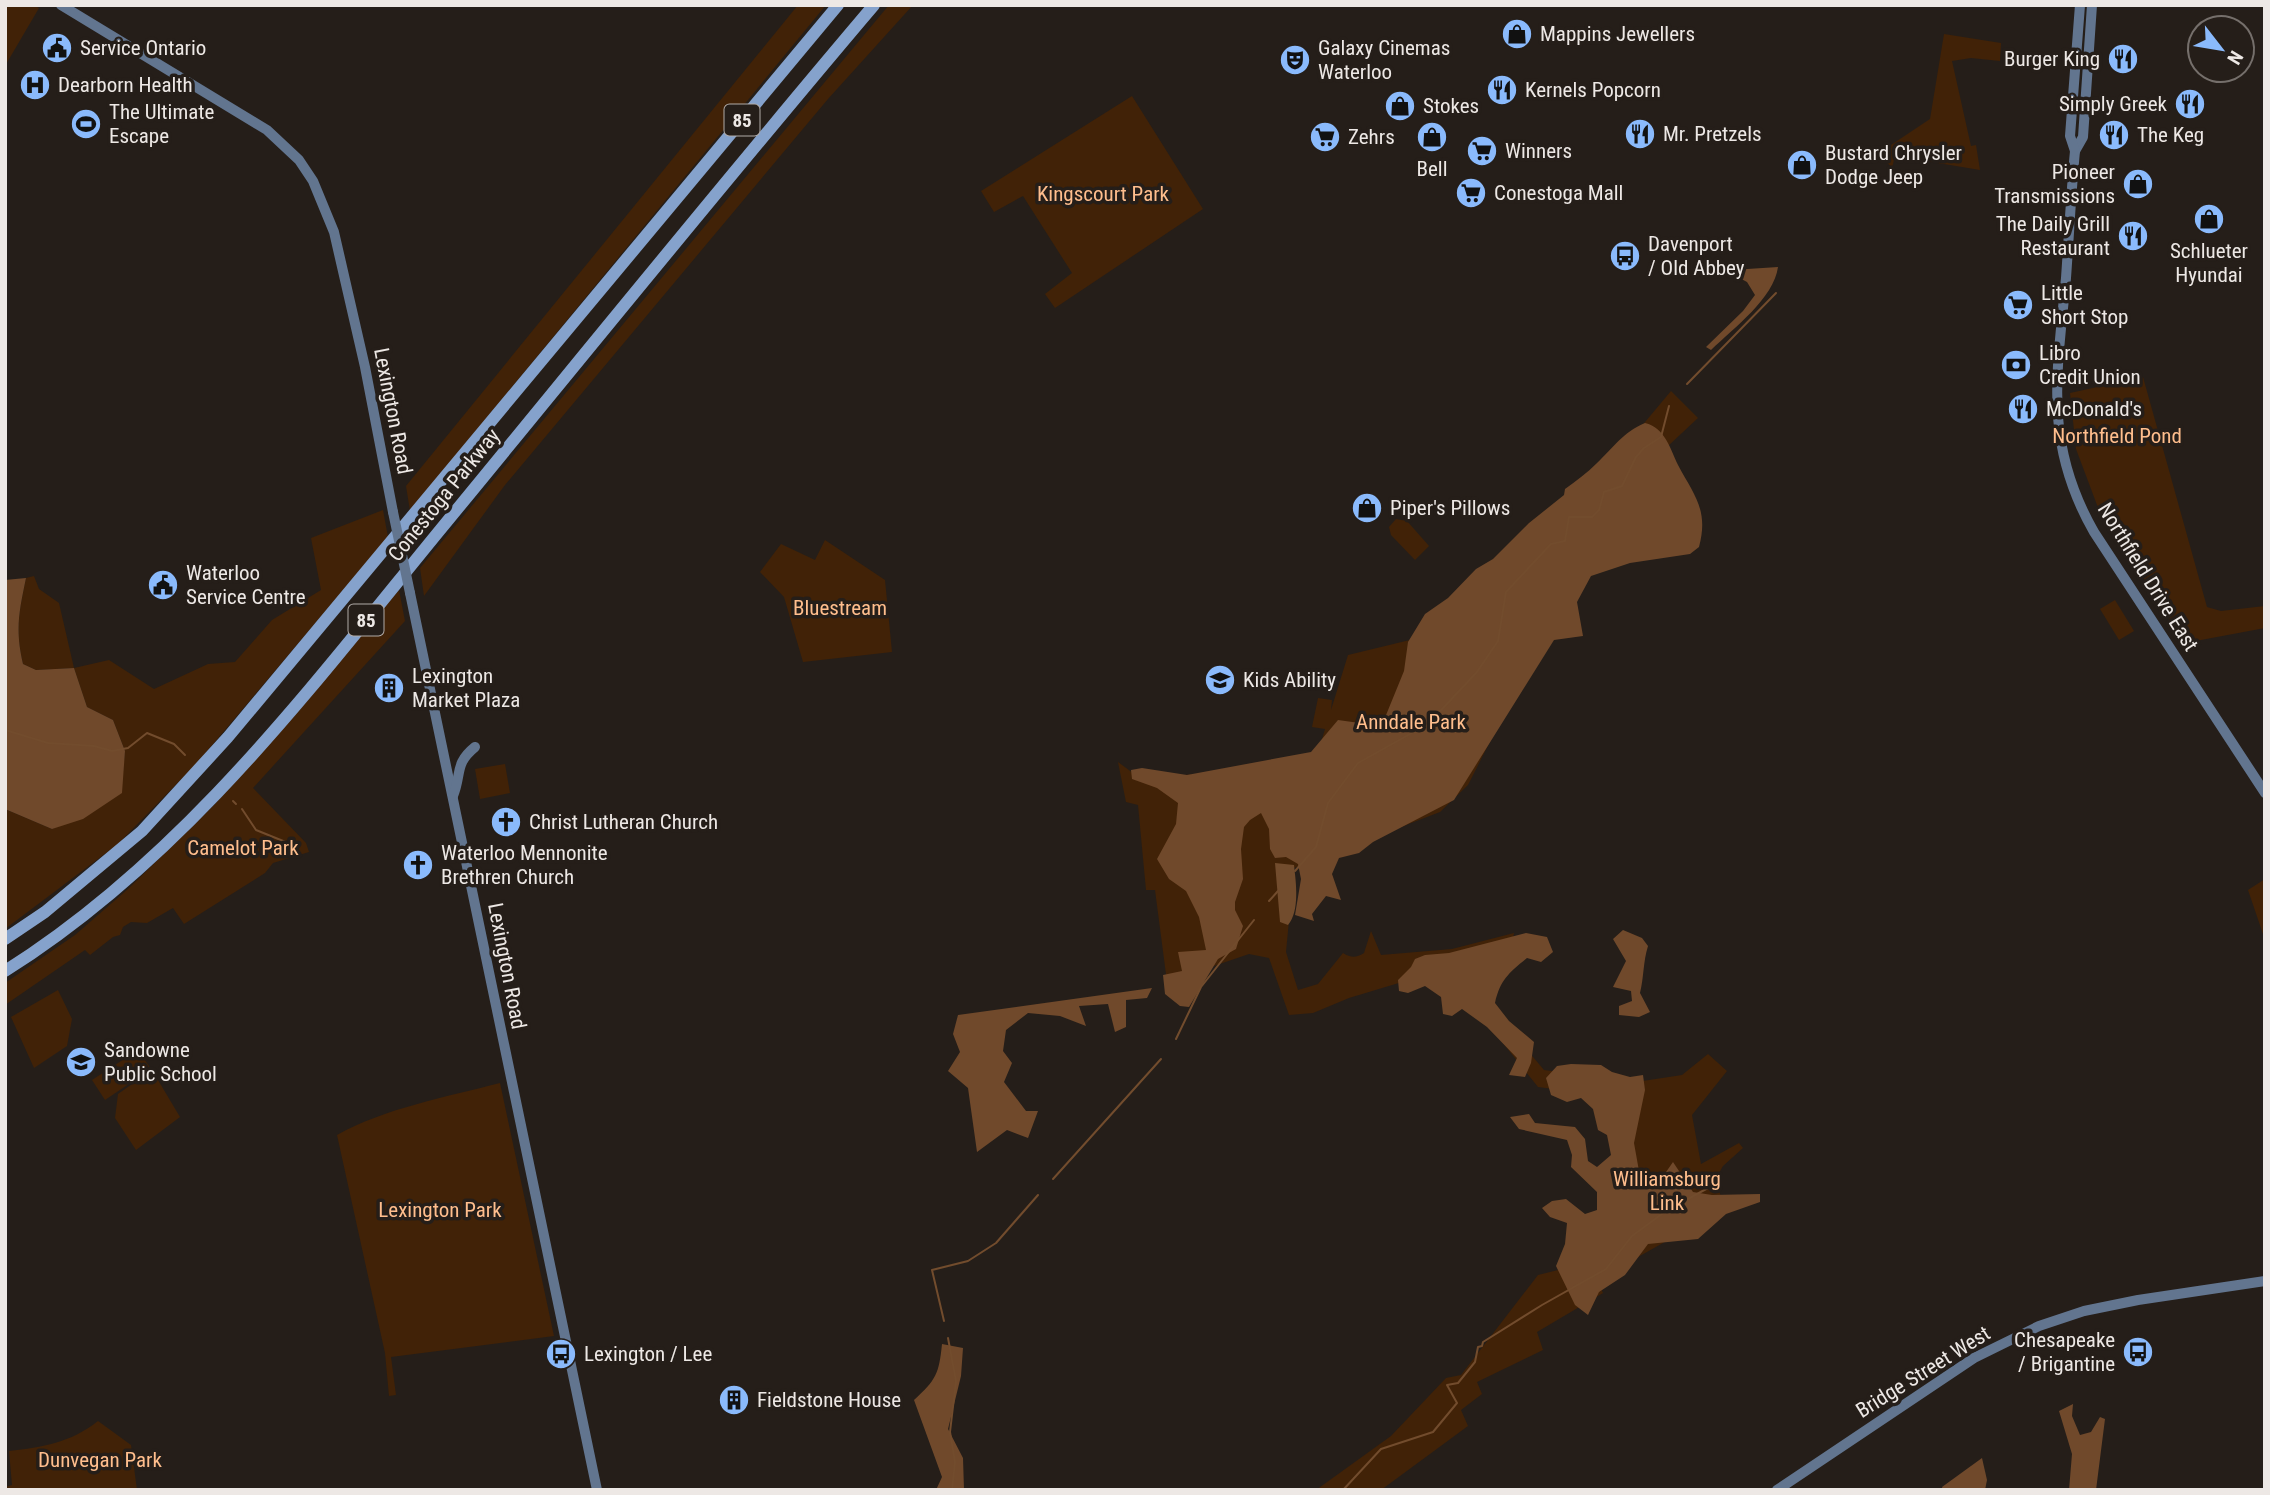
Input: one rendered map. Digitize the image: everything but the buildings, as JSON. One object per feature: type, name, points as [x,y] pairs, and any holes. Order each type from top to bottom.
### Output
[{"type":"highway","name":"Conestoga Parkway","points":[[5,939],[99,870],[142,831],[228,737],[838,5]]},
{"type":"highway","name":"Conestoga Parkway","points":[[5,971],[67,929],[155,857],[283,719],[850,33],[876,5]]},
{"type":"main road","name":"Lexington Road","points":[[61,5],[267,130],[299,160],[313,181],[334,232],[365,367],[597,1490]]},
{"type":"main road","name":"Northfield Drive East","points":[[2080,5],[2070,136],[2075,151],[2056,386],[2059,438],[2067,472],[2094,532],[2265,793]]},
{"type":"main road","name":"Northfield Drive East","points":[[2075,151],[2083,137],[2092,5]]},
{"type":"main road","points":[[453,797],[462,760],[475,747]]},
{"type":"main road","name":"Bridge Street West","points":[[1777,1490],[1974,1358],[2039,1326],[2084,1311],[2138,1300],[2265,1281]]},
{"type":"green space","points":[[5,5],[33,5],[39,8],[5,66]]},
{"type":"green space","points":[[798,5],[826,5],[410,511],[406,486]]},
{"type":"green space","points":[[889,5],[913,5],[828,99],[505,485],[424,596],[420,568]]},
{"type":"green space","points":[[1944,34],[2001,43],[2000,61],[1971,58],[1952,61],[1971,146],[1976,145],[1980,170],[1902,157],[1899,161],[1894,160],[1892,168],[1879,153],[1930,119]]},
{"type":"green space","name":"Kingscourt Park","points":[[1132,96],[1203,209],[1055,308],[1045,294],[1072,273],[1023,196],[994,212],[981,191]]},
{"type":"green space","points":[[1778,267],[1769,290],[1752,312],[1711,350],[1706,347],[1743,311],[1755,295],[1747,282],[1734,275],[1732,270]]},
{"type":"green space","name":"Northfield Pond","points":[[2143,377],[2207,607],[2221,611],[2265,606],[2265,628],[2185,643],[2097,505],[2076,449],[2070,393]]},
{"type":"green space","name":"Anndale Park","points":[[1671,391],[1698,418],[1667,447],[1589,575],[1545,633],[1468,785],[1440,812],[1294,868],[1286,952],[1298,990],[1318,984],[1343,953],[1354,957],[1364,953],[1371,931],[1381,955],[1452,949],[1514,933],[1507,966],[1479,993],[1544,1070],[1636,1082],[1682,1075],[1708,1054],[1727,1071],[1692,1115],[1701,1164],[1739,1143],[1743,1148],[1723,1166],[1715,1180],[1723,1202],[1704,1220],[1597,1280],[1603,1293],[1537,1332],[1543,1350],[1477,1382],[1482,1394],[1461,1410],[1468,1426],[1381,1490],[1316,1490],[1391,1436],[1446,1378],[1461,1375],[1538,1275],[1562,1269],[1618,1230],[1632,1099],[1538,1087],[1491,1028],[1422,976],[1349,998],[1313,1013],[1289,1015],[1269,958],[1249,954],[1167,982],[1155,890],[1146,890],[1138,805],[1126,802],[1118,762],[1141,779],[1315,763],[1325,729],[1312,727],[1318,698],[1332,700],[1331,710],[1348,655],[1414,639],[1620,452]]},
{"type":"green space","name":"Anndale Park","points":[[1645,423],[1657,429],[1666,440],[1698,503],[1702,523],[1699,547],[1690,554],[1630,563],[1591,576],[1577,602],[1583,636],[1554,640],[1454,800],[1373,842],[1359,853],[1339,858],[1332,874],[1341,900],[1326,896],[1312,914],[1314,921],[1295,915],[1301,879],[1298,864],[1286,857],[1275,858],[1270,849],[1269,829],[1261,813],[1250,820],[1244,827],[1241,849],[1243,879],[1235,902],[1235,910],[1243,926],[1236,949],[1218,959],[1189,1007],[1180,1006],[1165,994],[1163,975],[1182,971],[1178,952],[1206,950],[1199,917],[1186,891],[1169,879],[1157,859],[1176,824],[1178,803],[1157,788],[1132,779],[1131,770],[1142,768],[1187,775],[1311,752],[1338,720],[1374,725],[1384,720],[1404,671],[1408,642],[1425,614],[1448,598],[1476,569],[1493,559],[1624,436]]},
{"type":"green space","points":[[383,510],[388,537],[197,763],[118,844],[5,929],[5,809],[52,829],[121,793],[125,751],[113,720],[87,707],[74,668],[109,660],[154,689],[208,664],[235,662],[272,620],[321,590],[311,538]]},
{"type":"green space","points":[[1396,519],[1407,521],[1429,546],[1415,560],[1391,535],[1389,527]]},
{"type":"green space","name":"Bluestream","points":[[825,540],[885,580],[892,652],[803,662],[784,597],[760,572],[781,544],[815,560]]},
{"type":"green space","points":[[34,576],[39,589],[59,603],[74,668],[36,670],[23,664],[19,621],[26,578]]},
{"type":"green space","points":[[26,578],[19,621],[23,664],[36,670],[74,668],[87,707],[113,720],[125,751],[122,793],[83,819],[52,829],[5,809],[5,580]]},
{"type":"green space","name":"Camelot Park","points":[[399,590],[405,621],[253,788],[306,843],[309,852],[273,863],[265,873],[184,924],[173,908],[147,923],[131,922],[123,927],[120,935],[113,937],[90,955],[85,950],[5,1005],[5,983],[75,935],[128,889],[215,804]]},
{"type":"green space","points":[[2115,600],[2134,631],[2119,640],[2100,609]]},
{"type":"green space","points":[[505,764],[510,793],[480,799],[475,769]]},
{"type":"green space","points":[[2265,879],[2265,940],[2248,890]]},
{"type":"green space","points":[[1623,930],[1642,938],[1648,946],[1640,993],[1650,1012],[1639,1017],[1619,1015],[1619,1006],[1632,1001],[1631,991],[1613,987],[1626,961],[1613,939]]},
{"type":"green space","points":[[1526,933],[1547,937],[1553,952],[1541,962],[1527,958],[1515,968],[1503,983],[1495,1003],[1509,1021],[1534,1042],[1531,1063],[1525,1077],[1509,1075],[1517,1058],[1487,1027],[1462,1009],[1452,1016],[1443,1014],[1441,997],[1425,986],[1408,993],[1399,991],[1398,980],[1415,959],[1425,955],[1449,953]]},
{"type":"green space","points":[[1152,988],[1147,998],[1126,1000],[1126,1027],[1115,1032],[1108,1004],[1079,1006],[1086,1026],[1060,1016],[1028,1013],[1006,1030],[1003,1051],[1012,1063],[1004,1082],[1026,1111],[1038,1111],[1028,1138],[1007,1130],[977,1152],[968,1088],[948,1071],[960,1052],[953,1034],[958,1015]]},
{"type":"green space","points":[[58,990],[72,1019],[67,1046],[34,1068],[11,1017]]},
{"type":"green space","points":[[138,1050],[151,1069],[105,1100],[92,1080]]},
{"type":"green space","name":"Williamsburg Link","points":[[1601,1065],[1612,1072],[1630,1077],[1643,1075],[1645,1090],[1634,1143],[1639,1171],[1657,1185],[1673,1162],[1693,1192],[1712,1195],[1760,1194],[1760,1202],[1726,1214],[1698,1239],[1648,1244],[1625,1275],[1599,1292],[1588,1315],[1575,1305],[1556,1266],[1565,1244],[1567,1223],[1550,1217],[1542,1208],[1552,1201],[1566,1199],[1585,1214],[1597,1210],[1597,1192],[1571,1167],[1572,1155],[1567,1140],[1519,1129],[1510,1117],[1529,1114],[1535,1123],[1575,1127],[1585,1139],[1588,1161],[1597,1167],[1611,1155],[1607,1135],[1598,1130],[1593,1109],[1581,1098],[1567,1102],[1551,1095],[1546,1078],[1557,1066]]},
{"type":"green space","points":[[152,1070],[180,1117],[136,1150],[115,1118],[118,1094]]},
{"type":"green space","name":"Lexington Park","points":[[500,1083],[554,1336],[391,1357],[396,1395],[389,1396],[385,1353],[337,1135],[396,1110]]},
{"type":"green space","points":[[942,1344],[963,1348],[961,1376],[948,1429],[963,1458],[964,1490],[936,1490],[942,1477],[914,1400],[935,1376]]},
{"type":"green space","points":[[2073,1404],[2072,1416],[2080,1435],[2091,1432],[2100,1417],[2105,1419],[2096,1490],[2069,1490],[2072,1454],[2059,1411]]},
{"type":"green space","name":"Dunvegan Park","points":[[98,1421],[131,1445],[137,1490],[5,1490],[5,1487],[12,1485],[9,1451],[56,1443]]},
{"type":"green space","points":[[1982,1458],[1987,1480],[1985,1490],[1943,1490],[1942,1487]]},
{"type":"shaded area","points":[[1275,863],[1294,865],[1296,905],[1288,925],[1280,922]]},
{"type":"waterway","points":[[1687,384],[1776,293]]},
{"type":"waterway","points":[[1295,871],[1316,847],[1328,803],[1358,763],[1428,724],[1477,672],[1498,641],[1506,592],[1551,544],[1565,541],[1569,517],[1592,517],[1599,510],[1604,492],[1622,486],[1636,457],[1661,437],[1669,406]]},
{"type":"waterway","points":[[5,730],[48,743],[94,746],[112,751],[128,748],[147,733],[174,744],[185,755]]},
{"type":"waterway","points":[[233,801],[236,804]]},
{"type":"waterway","points":[[242,809],[256,830],[298,847]]},
{"type":"waterway","points":[[1269,901],[1278,891]]},
{"type":"waterway","points":[[1176,1039],[1201,987],[1254,920]]},
{"type":"waterway","points":[[1053,1179],[1161,1059]]},
{"type":"waterway","points":[[1343,1490],[1381,1449],[1433,1432],[1457,1403],[1447,1385],[1458,1383],[1475,1362],[1478,1347],[1482,1346],[1483,1342],[1606,1269],[1632,1236],[1666,1211],[1708,1188]]},
{"type":"waterway","points":[[944,1321],[932,1270],[968,1261],[996,1243],[1038,1195]]},
{"type":"waterway","points":[[948,1338],[956,1381],[950,1432],[955,1462],[952,1490]]},
{"type":"place","name":"Mappins Jewellers","points":[[1517,34]]},
{"type":"place","name":"Service Ontario","points":[[57,48]]},
{"type":"place","name":"Burger King","points":[[2123,59]]},
{"type":"place","name":"Galaxy Cinemas Waterloo","points":[[1295,60]]},
{"type":"place","name":"Dearborn Health","points":[[35,85]]},
{"type":"place","name":"Kernels Popcorn","points":[[1502,90]]},
{"type":"place","name":"Simply Greek","points":[[2190,104]]},
{"type":"place","name":"Stokes","points":[[1400,106]]},
{"type":"place","name":"The Ultimate Escape","points":[[86,124]]},
{"type":"place","name":"Mr. Pretzels","points":[[1640,134]]},
{"type":"place","name":"The Keg","points":[[2114,135]]},
{"type":"place","name":"Zehrs","points":[[1325,137]]},
{"type":"place","name":"Bell","points":[[1432,137]]},
{"type":"place","name":"Winners","points":[[1482,151]]},
{"type":"place","name":"Bustard Chrysler Dodge Jeep","points":[[1802,165]]},
{"type":"place","name":"Pioneer Transmissions","points":[[2138,184]]},
{"type":"place","name":"Conestoga Mall","points":[[1471,193]]},
{"type":"place","name":"Schlueter Hyundai","points":[[2209,219]]},
{"type":"place","name":"The Daily Grill Restaurant","points":[[2133,236]]},
{"type":"place","name":"Davenport / Old Abbey","points":[[1625,256]]},
{"type":"place","name":"Little Short Stop","points":[[2018,305]]},
{"type":"place","name":"Libro Credit Union","points":[[2016,365]]},
{"type":"place","name":"McDonald's","points":[[2023,409]]},
{"type":"place","name":"Piper's Pillows","points":[[1367,508]]},
{"type":"place","name":"Waterloo Service Centre","points":[[163,585]]},
{"type":"place","name":"Kids Ability","points":[[1220,680]]},
{"type":"place","name":"Lexington Market Plaza","points":[[389,688]]},
{"type":"place","name":"Christ Lutheran Church","points":[[506,822]]},
{"type":"place","name":"Waterloo Mennonite Brethren Church","points":[[418,865]]},
{"type":"place","name":"Sandowne Public School","points":[[81,1062]]},
{"type":"place","name":"Chesapeake / Brigantine","points":[[2138,1352]]},
{"type":"place","name":"Lexington / Lee","points":[[561,1354]]},
{"type":"place","name":"Fieldstone House","points":[[734,1400]]}]
